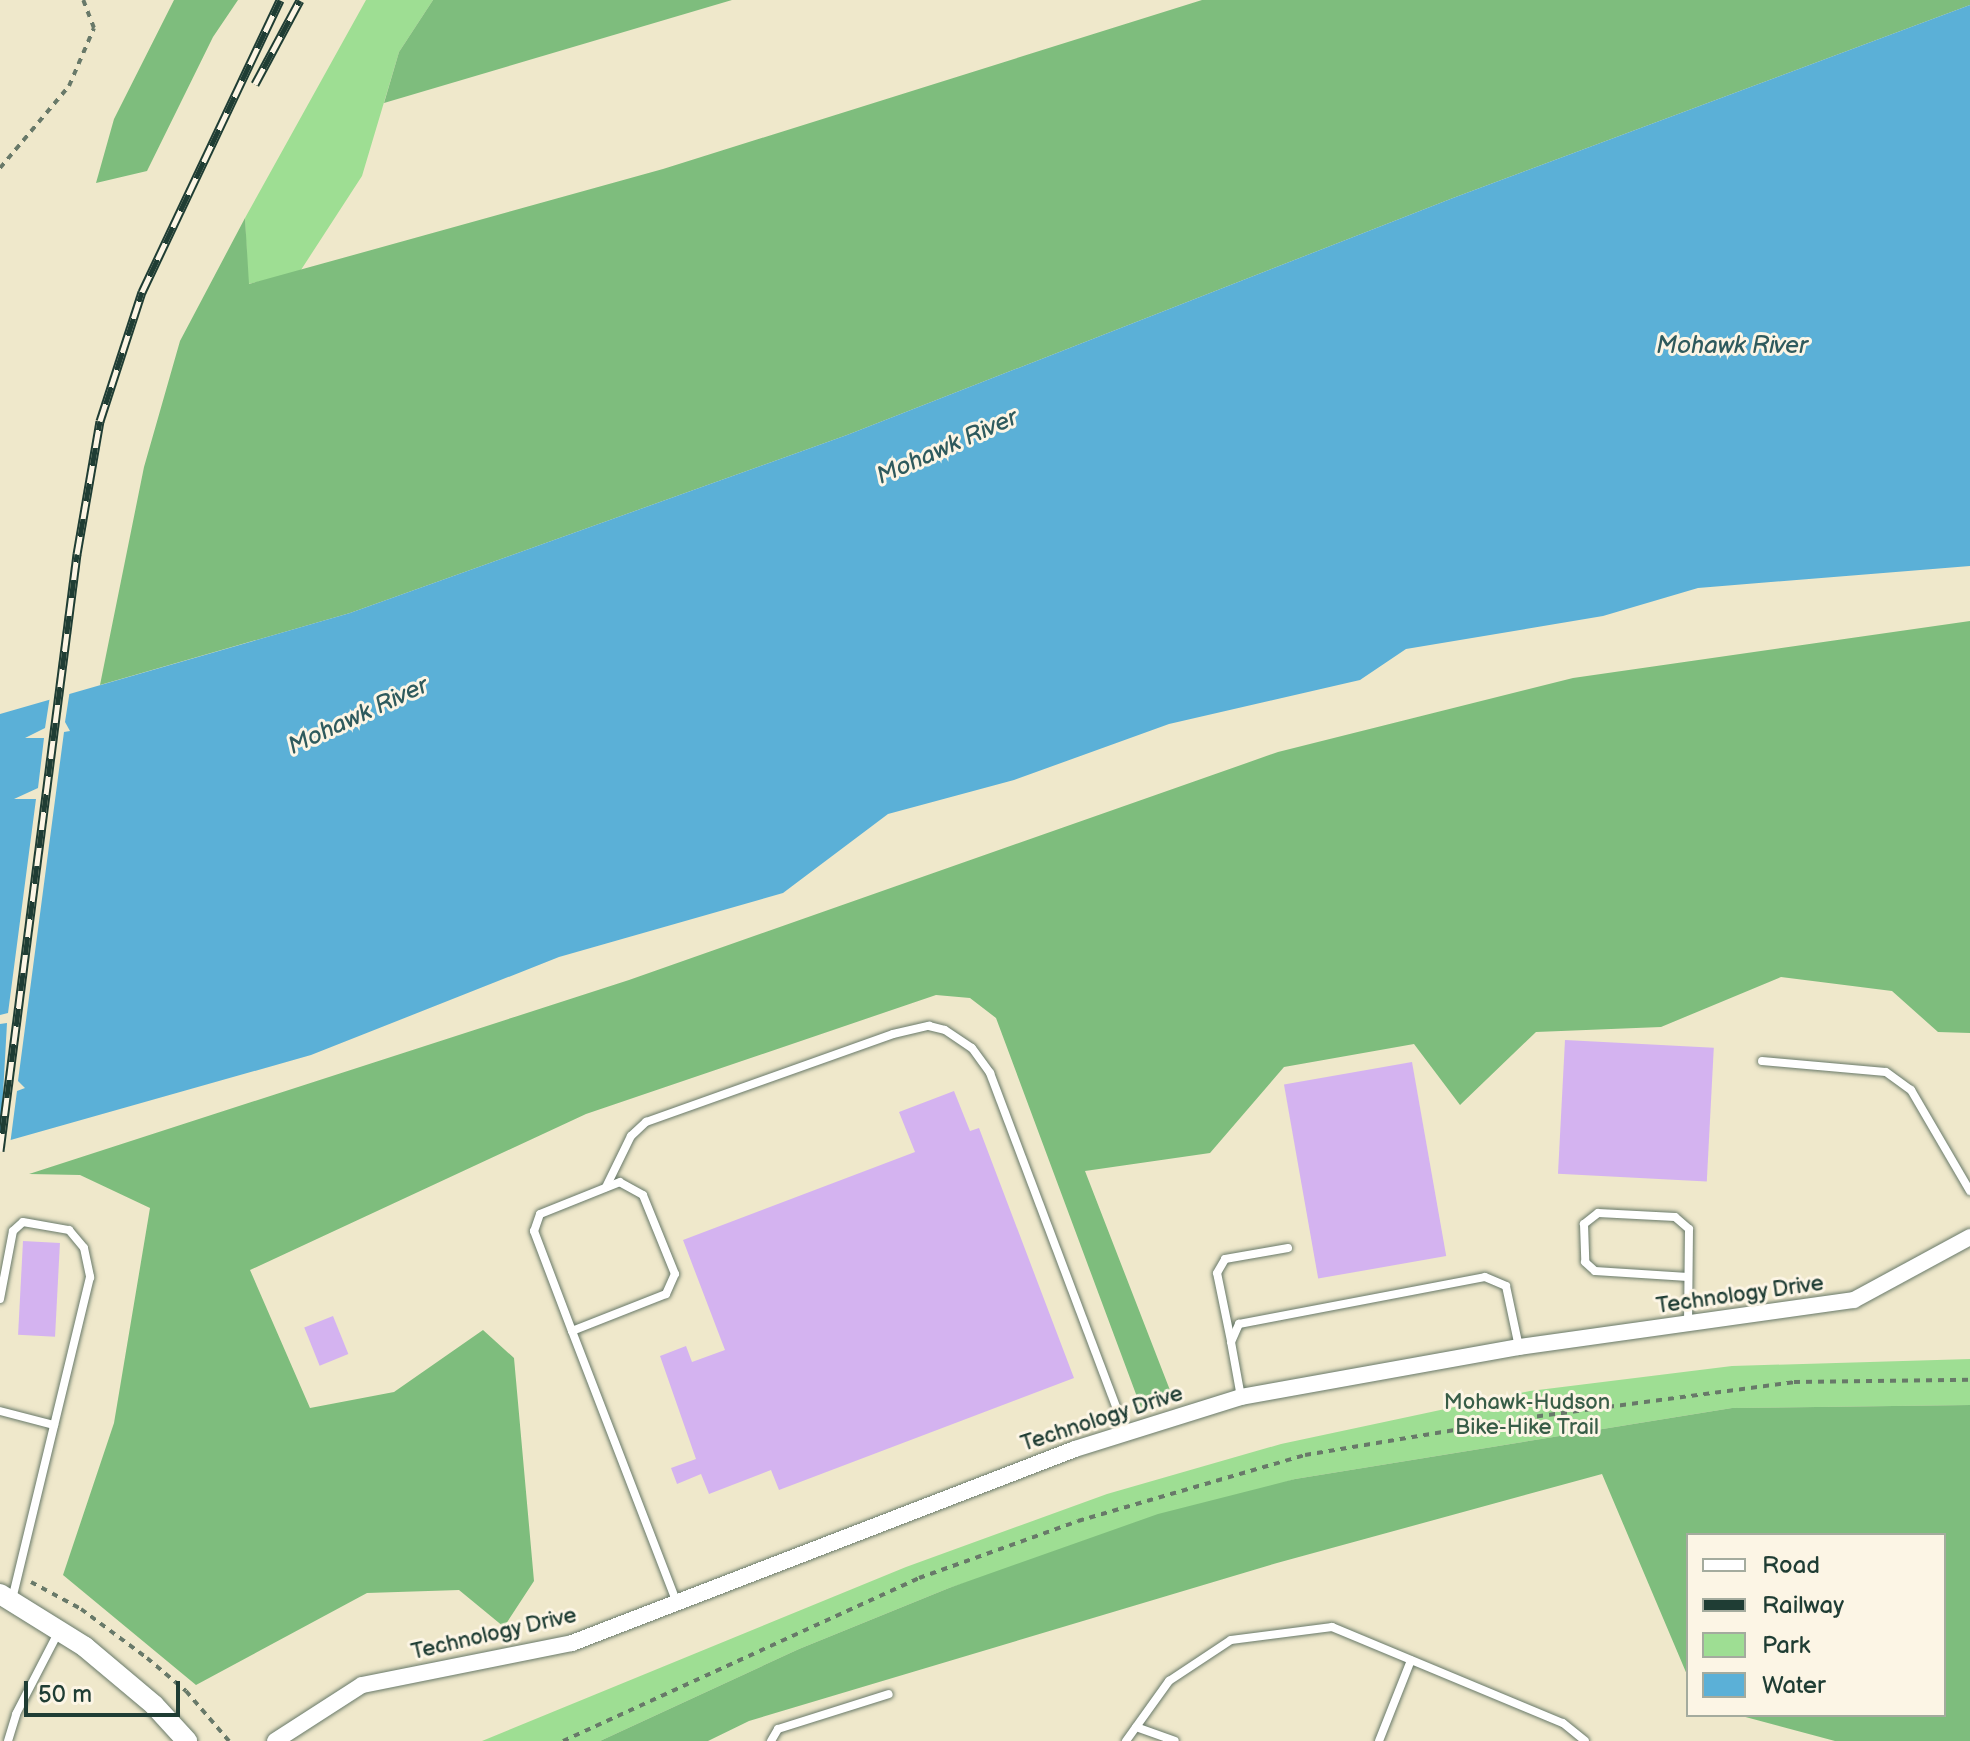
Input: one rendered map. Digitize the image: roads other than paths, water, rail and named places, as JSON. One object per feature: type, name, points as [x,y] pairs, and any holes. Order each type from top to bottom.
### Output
[{"type":"street","name":"Technology Drive","points":[[275,1741],[362,1685],[572,1643],[676,1601],[1126,1433],[1241,1397],[1519,1347],[1688,1326],[1854,1300],[1970,1237]]},
{"type":"street","points":[[6,1597],[59,1631],[154,1705],[187,1741]]},
{"type":"lane","points":[[606,1187],[631,1136],[646,1122],[893,1034],[929,1026],[945,1030],[972,1048],[990,1073],[1126,1433]]},
{"type":"lane","points":[[1762,1061],[1886,1072],[1911,1090],[1970,1191]]},
{"type":"lane","points":[[572,1331],[666,1294],[675,1274],[643,1195],[620,1182],[540,1214],[534,1231],[572,1331],[676,1601]]},
{"type":"lane","points":[[1688,1277],[1595,1271],[1585,1262],[1584,1224],[1598,1213],[1675,1217],[1689,1229],[1688,1326]]},
{"type":"lane","points":[[0,1299],[13,1231],[23,1222],[69,1230],[84,1248],[90,1277],[18,1575],[6,1597]]},
{"type":"lane","points":[[1241,1397],[1217,1273],[1225,1259],[1288,1248]]},
{"type":"lane","points":[[1231,1342],[1239,1324],[1485,1277],[1506,1286],[1519,1347]]},
{"type":"lane","points":[[0,1411],[54,1425]]},
{"type":"lane","points":[[1126,1741],[1169,1681],[1231,1640],[1332,1627],[1563,1723],[1585,1741]]},
{"type":"lane","points":[[8,1741],[16,1714],[59,1631]]},
{"type":"lane","points":[[1379,1741],[1411,1660]]},
{"type":"lane","points":[[771,1741],[778,1729],[889,1694]]},
{"type":"lane","points":[[1136,1727],[1175,1741]]},
{"type":"water","name":"Mohawk River","points":[[1970,5],[1970,566],[1698,588],[1603,616],[1406,649],[1360,680],[1169,724],[1014,780],[888,814],[783,893],[559,957],[311,1055],[0,1143],[0,714],[350,613],[847,435],[1453,198]]},
{"type":"railway","points":[[0,1151],[77,554],[100,421],[142,292],[280,0]]},
{"type":"railway","points":[[255,84],[300,0]]},
{"type":"park label","name":"Mohawk-Hudson Bike-Hike Trail","points":[[1527,1414]]}]
